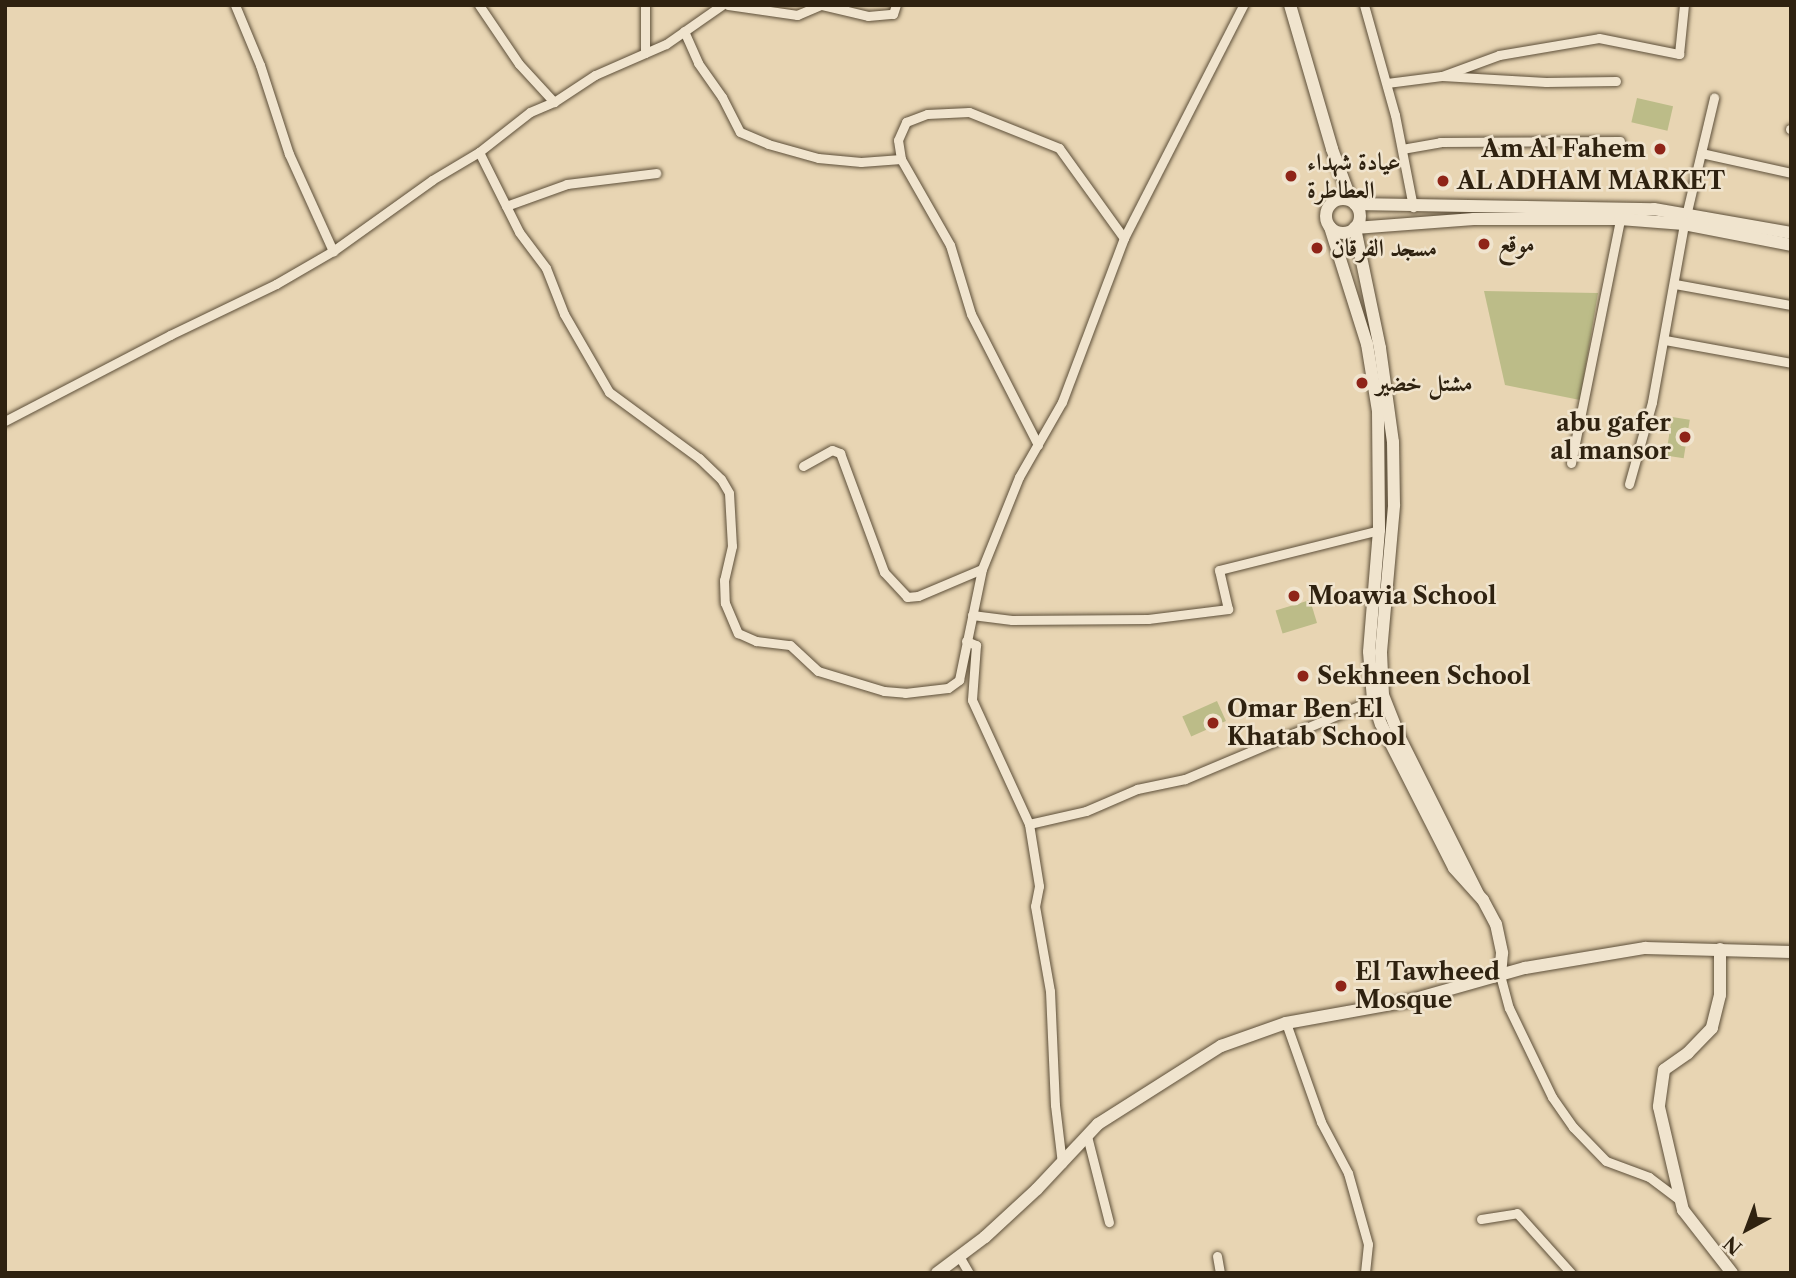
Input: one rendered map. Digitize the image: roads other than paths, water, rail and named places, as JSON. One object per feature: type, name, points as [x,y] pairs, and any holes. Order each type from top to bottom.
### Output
[{"type":"main road","points":[[1290,5],[1332,149],[1360,219],[1355,228],[1378,336],[1393,442],[1394,505],[1381,652],[1383,695],[1400,738],[1500,940],[1500,975]]},
{"type":"main road","points":[[1478,894],[1454,868],[1381,723],[1373,700],[1369,652],[1379,530],[1381,442],[1372,368],[1326,216],[1329,205],[1339,199],[1413,207],[1622,213],[1791,233]]},
{"type":"main road","points":[[1330,227],[1340,233],[1355,228],[1474,219],[1622,213]]},
{"type":"main road","points":[[1685,219],[1791,245]]},
{"type":"main road","points":[[937,1273],[985,1237],[1062,1165],[1098,1124],[1152,1087],[1222,1046],[1286,1023],[1408,1001],[1525,968],[1645,948],[1791,952]]},
{"type":"main road","points":[[1720,949],[1720,995],[1712,1028],[1688,1053],[1664,1070],[1660,1088],[1664,1134],[1680,1200],[1697,1230],[1732,1273]]},
{"type":"street","points":[[235,5],[260,65],[289,154],[333,251]]},
{"type":"street","points":[[479,5],[519,64],[554,102]]},
{"type":"street","points":[[645,5],[645,53]]},
{"type":"street","points":[[5,421],[170,335],[276,284],[333,251],[432,180],[479,152],[530,112],[554,102],[595,75],[645,53],[722,5]]},
{"type":"street","points":[[728,5],[797,15],[821,5],[868,16],[893,14],[897,5]]},
{"type":"street","points":[[479,152],[519,232],[546,268],[564,314],[609,392],[699,458],[721,479],[729,493],[732,545],[724,580],[725,603],[738,634],[789,646],[818,671],[884,691],[905,693],[948,688],[959,680],[982,569],[1024,464],[1062,402],[1124,238],[1243,5]]},
{"type":"street","points":[[1364,5],[1387,83],[1413,207]]},
{"type":"street","points":[[1442,76],[1499,55],[1600,38],[1679,54],[1684,5]]},
{"type":"street","points":[[684,31],[698,63],[740,132],[768,144],[818,158],[861,162],[901,159]]},
{"type":"street","points":[[1387,83],[1442,76],[1546,82],[1616,81]]},
{"type":"street","points":[[1629,484],[1653,402],[1685,219],[1714,98]]},
{"type":"street","points":[[1038,445],[971,314],[950,245],[901,159],[898,140],[906,122],[927,114],[969,112],[1059,148],[1124,238]]},
{"type":"street","points":[[1402,149],[1440,142],[1620,141]]},
{"type":"street","points":[[1701,153],[1791,173]]},
{"type":"street","points":[[506,206],[567,184],[656,173]]},
{"type":"street","points":[[1571,463],[1622,213]]},
{"type":"street","points":[[1675,284],[1791,305]]},
{"type":"street","points":[[1665,340],[1791,363]]},
{"type":"street","points":[[803,466],[832,450],[839,453],[884,572],[907,597],[918,596],[982,569]]},
{"type":"street","points":[[972,615],[1012,620],[1148,619],[1228,608],[1219,570],[1379,530]]},
{"type":"street","points":[[967,641],[976,645],[972,700],[1029,824],[1039,886],[1035,906],[1050,991],[1055,1105],[1062,1165]]},
{"type":"street","points":[[1029,824],[1086,811],[1137,789],[1185,779],[1373,700]]},
{"type":"street","points":[[1500,975],[1509,1008],[1552,1097],[1579,1134],[1606,1161],[1649,1177],[1680,1200]]},
{"type":"street","points":[[1286,1023],[1321,1122],[1349,1173],[1368,1244],[1365,1273]]},
{"type":"street","points":[[1087,1136],[1109,1222]]},
{"type":"street","points":[[1481,1219],[1517,1213],[1571,1273]]},
{"type":"street","points":[[959,1256],[969,1273]]},
{"type":"street","points":[[1217,1256],[1220,1273]]},
{"type":"place","name":"Am Al Fahem","points":[[1660,149]]},
{"type":"place","name":"عيادة شهداء العطاطرة","points":[[1291,176]]},
{"type":"place","name":"AL ADHAM MARKET","points":[[1443,181]]},
{"type":"place","name":"موقع","points":[[1484,244]]},
{"type":"place","name":"مسجد الفرقان","points":[[1317,248]]},
{"type":"place","name":"مشتل خضير","points":[[1362,383]]},
{"type":"place","name":"abu gafer al mansor","points":[[1685,437]]},
{"type":"place","name":"Moawia School","points":[[1294,596]]},
{"type":"place","name":"Sekhneen School","points":[[1303,676]]},
{"type":"place","name":"Omar Ben El Khatab School","points":[[1213,723]]},
{"type":"place","name":"El Tawheed Mosque","points":[[1341,986]]}]
